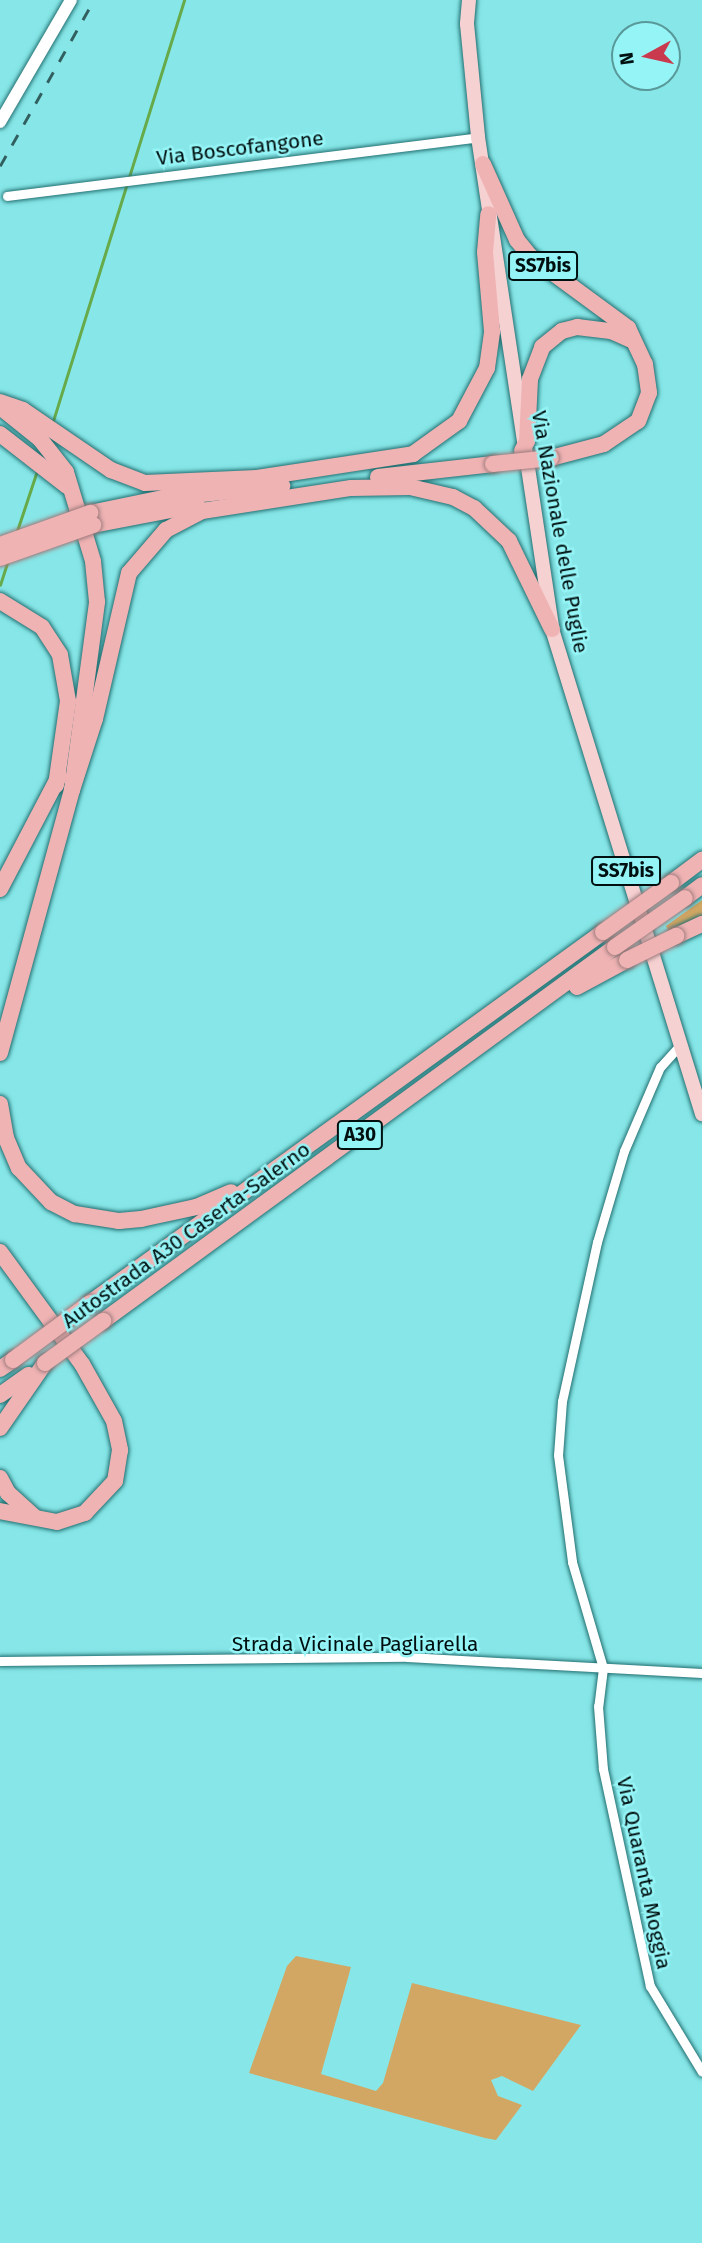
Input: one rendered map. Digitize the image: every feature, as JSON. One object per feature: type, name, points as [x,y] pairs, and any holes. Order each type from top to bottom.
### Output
[{"type":"highway","name":"SS7bis","points":[[163,498],[394,477],[551,457],[604,444],[638,421],[646,406],[649,378],[628,328],[530,256],[504,218],[483,164]]},
{"type":"highway","name":"SS7bis","points":[[0,545],[87,516],[163,498],[257,478],[394,460],[428,447],[459,421],[482,382],[491,348],[488,214]]},
{"type":"highway","name":"SS7bis","points":[[522,450],[527,441],[530,379],[542,347],[562,331],[577,327],[611,331],[635,343]]},
{"type":"highway","points":[[0,401],[60,435],[111,470],[145,483],[257,478]]},
{"type":"highway","points":[[0,408],[21,415],[48,457]]},
{"type":"highway","points":[[3,435],[48,457],[66,472],[87,516],[97,602],[72,790]]},
{"type":"highway","name":"SS7bis","points":[[0,558],[87,516],[261,500],[351,488],[394,477]]},
{"type":"highway","name":"SS7bis","points":[[351,488],[431,490],[474,508],[509,541],[552,629]]},
{"type":"highway","points":[[0,1052],[10,1007],[103,688],[122,592],[138,558],[184,518],[261,500]]},
{"type":"highway","points":[[0,601],[20,610],[52,640],[66,678],[66,726],[56,785]]},
{"type":"highway","points":[[0,889],[56,785],[81,707]]},
{"type":"highway","name":"Autostrada A30 Caserta-Salerno","points":[[6,1364],[702,860]]},
{"type":"highway","name":"Autostrada A30 Caserta-Salerno","points":[[0,1395],[531,1011],[621,953],[702,885]]},
{"type":"highway","points":[[621,953],[676,936],[702,924]]},
{"type":"highway","points":[[0,1023],[10,1007]]},
{"type":"highway","points":[[0,1104],[6,1138],[19,1168],[51,1202],[75,1214],[119,1221],[169,1214],[262,1178]]},
{"type":"highway","points":[[0,1252],[82,1364],[119,1436],[120,1465],[102,1499],[70,1519],[40,1520],[0,1511]]},
{"type":"highway","points":[[0,1428],[45,1363]]},
{"type":"highway","points":[[0,1478],[14,1499],[40,1520]]},
{"type":"main road","name":"Via Nazionale delle Puglie","points":[[469,0],[467,24],[488,214],[522,450],[552,629],[702,1114]]},
{"type":"street","points":[[0,122],[71,0]]},
{"type":"street","name":"Via Nazionale delle Puglie","points":[[463,0],[467,24]]},
{"type":"street","name":"Via Boscofangone","points":[[7,196],[478,137]]},
{"type":"street","points":[[603,1668],[572,1562],[562,1509],[558,1455],[562,1401],[597,1242],[624,1151],[660,1067],[681,1044]]},
{"type":"street","name":"Strada Vicinale Pagliarella","points":[[0,1661],[407,1657],[702,1672]]},
{"type":"street","name":"Via Quaranta Moggia","points":[[603,1668],[598,1706],[603,1769],[650,1986],[702,2072]]},
{"type":"shaded area","points":[[702,900],[702,920],[670,933],[666,926]]},
{"type":"shaded area","points":[[296,1956],[351,1967],[321,2074],[376,2091],[383,2083],[412,1983],[581,2025],[533,2091],[502,2076],[491,2080],[498,2096],[522,2105],[496,2140],[485,2138],[249,2073],[287,1966]]},
{"type":"waterway","points":[[129,177],[184,0]]},
{"type":"waterway","points":[[53,421],[127,184]]},
{"type":"waterway","points":[[17,531],[37,471]]},
{"type":"waterway","points":[[0,585],[8,561]]},
{"type":"railway","points":[[0,166],[94,0]]}]
